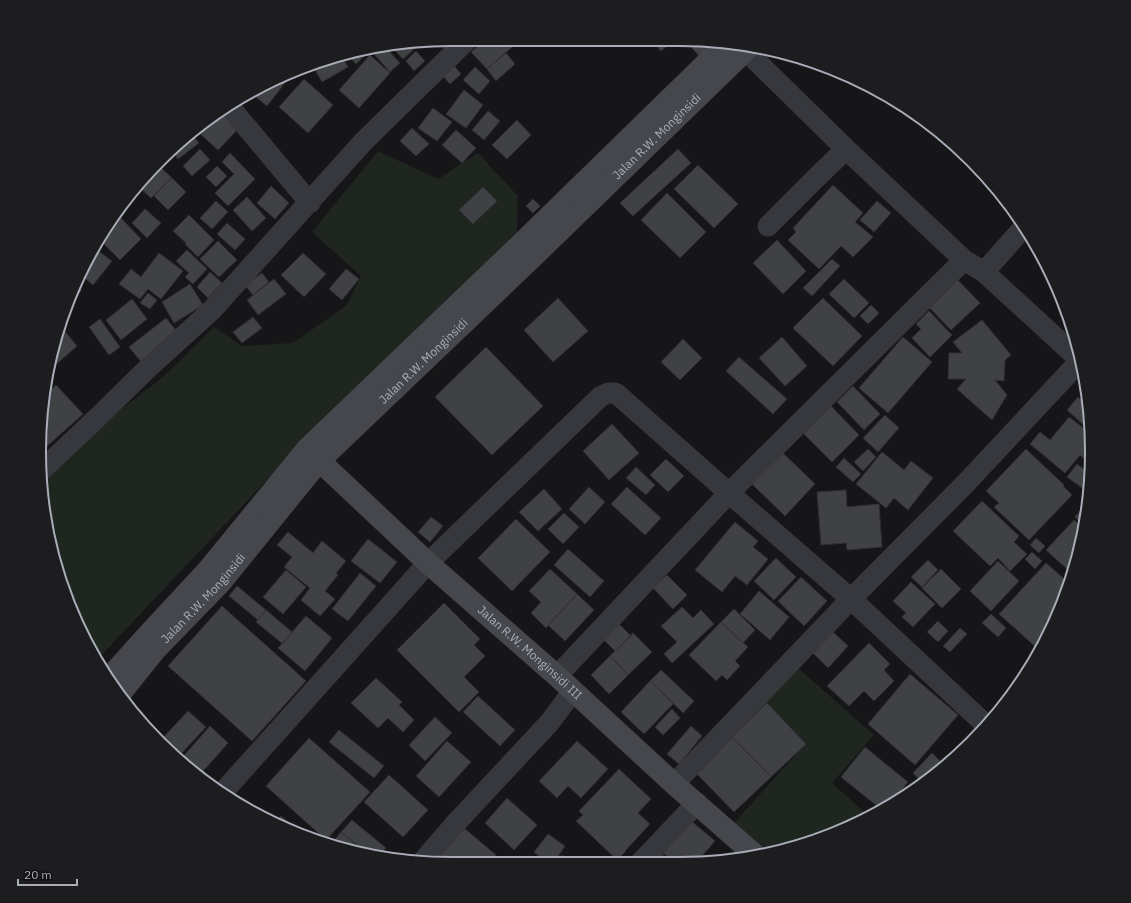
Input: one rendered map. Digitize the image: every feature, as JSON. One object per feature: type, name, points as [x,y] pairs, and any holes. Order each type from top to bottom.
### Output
[{"type":"main road","name":"Jalan R.W. Monginsidi","points":[[123,689],[150,644],[208,570],[313,455],[737,50]]},
{"type":"main road","name":"Jalan R.W. Monginsidi III","points":[[313,455],[428,563],[557,676],[674,784],[750,851]]},
{"type":"main road","name":"Jalan R.W. Monginsidi","points":[[113,675],[150,644]]},
{"type":"street","points":[[47,466],[148,368],[212,310],[310,203],[364,141],[461,46]]},
{"type":"street","points":[[744,51],[846,150],[964,260],[984,272],[1073,354]]},
{"type":"street","points":[[232,110],[310,203]]},
{"type":"street","points":[[768,226],[846,150]]},
{"type":"street","points":[[984,272],[1020,231]]},
{"type":"street","points":[[557,676],[729,493],[964,260]]},
{"type":"street","points":[[674,784],[966,483],[1076,366]]},
{"type":"street","points":[[226,789],[428,563],[600,397],[613,392],[852,599],[982,721]]},
{"type":"street","points":[[428,856],[454,825],[550,722],[573,691]]},
{"type":"street","points":[[646,857],[697,803]]},
{"type":"shaded area","points":[[378,151],[438,179],[478,153],[518,196],[517,232],[296,449],[101,656],[77,607],[60,556],[49,504],[47,478],[103,423],[163,377],[214,327],[242,346],[293,343],[347,305],[361,276],[312,232]]},
{"type":"shaded area","points":[[797,667],[874,735],[832,783],[865,812],[835,826],[810,835],[763,848],[734,823],[797,753],[754,714]]},
{"type":"building","points":[[478,46],[513,46],[487,69],[471,52]]},
{"type":"building","points":[[657,46],[667,46],[661,51]]},
{"type":"building","points":[[691,46],[708,47],[700,57]]},
{"type":"building","points":[[416,48],[403,59],[395,50]]},
{"type":"building","points":[[389,51],[400,63],[390,72],[374,54]]},
{"type":"building","points":[[416,51],[425,61],[414,71],[406,61]]},
{"type":"building","points":[[506,53],[515,64],[496,81],[487,69]]},
{"type":"building","points":[[370,55],[390,73],[359,108],[339,90]]},
{"type":"building","points":[[364,56],[356,64],[351,59]]},
{"type":"building","points":[[344,61],[348,67],[322,82],[315,70]]},
{"type":"building","points":[[452,63],[461,74],[450,84],[440,73]]},
{"type":"building","points":[[475,67],[490,81],[479,94],[463,80]]},
{"type":"building","points":[[304,79],[333,105],[308,133],[279,107]]},
{"type":"building","points":[[286,82],[267,106],[256,97]]},
{"type":"building","points":[[464,90],[483,105],[466,128],[446,114]]},
{"type":"building","points":[[433,108],[452,122],[437,141],[418,128]]},
{"type":"building","points":[[488,111],[500,121],[484,140],[472,130]]},
{"type":"building","points":[[224,116],[238,129],[218,150],[200,134]]},
{"type":"building","points":[[517,120],[531,135],[507,159],[492,145]]},
{"type":"building","points":[[412,128],[429,144],[416,156],[400,141]]},
{"type":"building","points":[[456,130],[476,148],[462,163],[442,145]]},
{"type":"building","points":[[195,138],[199,143],[178,159],[175,155]]},
{"type":"building","points":[[200,149],[210,160],[192,176],[183,166]]},
{"type":"building","points":[[678,149],[691,163],[633,216],[620,203]]},
{"type":"building","points":[[230,153],[255,179],[228,206],[215,193],[234,174],[222,162]]},
{"type":"building","points":[[698,165],[738,204],[714,228],[674,189]]},
{"type":"building","points":[[217,166],[227,176],[216,187],[206,177]]},
{"type":"building","points":[[162,168],[172,178],[151,198],[142,190]]},
{"type":"building","points":[[172,178],[186,192],[168,210],[154,196]]},
{"type":"building","points":[[833,185],[863,213],[855,222],[873,237],[853,257],[841,246],[819,269],[788,240],[796,232],[793,228]]},
{"type":"building","points":[[271,186],[289,203],[275,219],[257,203]]},
{"type":"building","points":[[483,187],[497,201],[473,224],[459,210]]},
{"type":"building","points":[[667,193],[706,232],[680,258],[641,220]]},
{"type":"building","points":[[247,197],[266,218],[252,231],[233,210]]},
{"type":"building","points":[[533,199],[540,206],[533,213],[526,206]]},
{"type":"building","points":[[216,201],[228,212],[212,229],[200,218]]},
{"type":"building","points":[[877,201],[891,213],[874,232],[860,220]]},
{"type":"building","points":[[145,209],[161,223],[147,238],[132,223]]},
{"type":"building","points":[[189,215],[214,240],[198,257],[173,231]]},
{"type":"building","points":[[120,218],[141,239],[120,260],[103,243]]},
{"type":"building","points":[[227,223],[245,239],[235,250],[217,234]]},
{"type":"building","points":[[777,240],[806,271],[783,294],[753,263]]},
{"type":"building","points":[[218,241],[237,260],[219,277],[200,259]]},
{"type":"building","points":[[187,250],[207,269],[193,284],[185,277],[189,273],[176,261]]},
{"type":"building","points":[[99,251],[112,261],[93,285],[85,278]]},
{"type":"building","points":[[159,253],[183,271],[161,299],[148,289],[140,299],[119,284],[131,269],[141,277]]},
{"type":"building","points":[[303,253],[326,274],[304,297],[281,275]]},
{"type":"building","points":[[832,259],[840,266],[812,296],[803,288]]},
{"type":"building","points":[[346,269],[359,279],[342,300],[329,289]]},
{"type":"building","points":[[210,272],[222,283],[208,298],[197,287]]},
{"type":"building","points":[[262,273],[269,282],[253,295],[245,285]]},
{"type":"building","points":[[954,276],[980,303],[951,330],[925,303]]},
{"type":"building","points":[[274,279],[286,294],[258,315],[247,300]]},
{"type":"building","points":[[844,279],[869,303],[854,318],[829,294]]},
{"type":"building","points":[[190,284],[203,305],[174,323],[162,302]]},
{"type":"building","points":[[148,293],[157,300],[150,309],[140,303]]},
{"type":"building","points":[[558,298],[588,331],[553,362],[524,330]]},
{"type":"building","points":[[823,298],[862,336],[833,366],[793,328]]},
{"type":"building","points":[[132,299],[147,319],[121,340],[106,320]]},
{"type":"building","points":[[871,305],[879,313],[868,324],[860,316]]},
{"type":"building","points":[[929,311],[952,335],[930,357],[912,338],[921,329],[916,324]]},
{"type":"building","points":[[253,317],[262,328],[242,343],[233,332]]},
{"type":"building","points":[[166,318],[179,334],[142,363],[129,347]]},
{"type":"building","points":[[100,319],[120,347],[109,355],[89,327]]},
{"type":"building","points":[[982,320],[1011,355],[1005,360],[1004,381],[995,380],[1007,395],[992,420],[957,389],[966,379],[948,379],[949,353],[962,353],[953,342]]},
{"type":"building","points":[[65,331],[77,346],[56,365]]},
{"type":"building","points":[[782,337],[807,366],[785,386],[759,358]]},
{"type":"building","points":[[903,337],[932,362],[888,413],[859,388]]},
{"type":"building","points":[[683,339],[702,358],[680,380],[661,362]]},
{"type":"building","points":[[486,347],[543,406],[492,455],[435,397]]},
{"type":"building","points":[[739,357],[787,399],[773,414],[726,371]]},
{"type":"building","points":[[56,385],[83,414],[46,447],[49,399],[51,390]]},
{"type":"building","points":[[853,386],[880,414],[864,430],[837,402]]},
{"type":"building","points":[[1078,397],[1082,401],[1084,425],[1067,410]]},
{"type":"building","points":[[831,406],[859,435],[832,462],[803,433]]},
{"type":"building","points":[[885,415],[899,428],[878,452],[863,438]]},
{"type":"building","points":[[1069,417],[1084,429],[1085,459],[1080,455],[1065,473],[1030,444],[1040,432],[1050,440]]},
{"type":"building","points":[[612,424],[639,453],[609,480],[583,451]]},
{"type":"building","points":[[868,449],[876,457],[863,471],[854,462]]},
{"type":"building","points":[[1026,449],[1064,485],[1063,486],[1072,495],[1029,540],[994,507],[999,503],[986,491]]},
{"type":"building","points":[[782,452],[815,484],[785,516],[752,484]]},
{"type":"building","points":[[882,452],[904,470],[911,461],[933,478],[908,510],[894,498],[886,508],[856,484]]},
{"type":"building","points":[[844,458],[861,474],[853,482],[836,467]]},
{"type":"building","points":[[666,459],[684,476],[668,492],[650,475]]},
{"type":"building","points":[[1077,464],[1084,469],[1083,489],[1067,477]]},
{"type":"building","points":[[636,467],[655,485],[646,495],[626,478]]},
{"type":"building","points":[[589,487],[605,502],[585,524],[569,509]]},
{"type":"building","points":[[627,487],[661,518],[645,535],[611,504]]},
{"type":"building","points":[[544,489],[562,509],[538,531],[519,512]]},
{"type":"building","points":[[846,490],[847,507],[879,504],[882,547],[847,550],[846,543],[821,545],[817,492]]},
{"type":"building","points":[[982,501],[1019,536],[1014,542],[1027,554],[1010,571],[998,558],[990,566],[953,531]]},
{"type":"building","points":[[1081,510],[1079,521],[1075,517]]},
{"type":"building","points":[[564,513],[579,527],[563,544],[548,529]]},
{"type":"building","points":[[431,517],[443,526],[430,542],[418,532]]},
{"type":"building","points":[[516,519],[550,552],[512,591],[478,558]]},
{"type":"building","points":[[1074,520],[1078,524],[1067,569],[1046,550]]},
{"type":"building","points":[[735,522],[758,541],[753,547],[768,559],[747,585],[735,576],[722,592],[695,570]]},
{"type":"building","points":[[288,532],[313,553],[322,541],[346,561],[336,573],[338,575],[325,591],[335,599],[320,616],[301,600],[310,588],[284,567],[292,557],[277,545]]},
{"type":"building","points":[[1036,538],[1045,546],[1039,553],[1030,545]]},
{"type":"building","points":[[368,539],[397,562],[380,583],[351,561]]},
{"type":"building","points":[[568,549],[604,581],[590,597],[554,565]]},
{"type":"building","points":[[1032,552],[1042,561],[1035,569],[1025,559]]},
{"type":"building","points":[[776,558],[796,577],[774,600],[754,581]]},
{"type":"building","points":[[928,560],[938,570],[922,587],[911,577]]},
{"type":"building","points":[[998,561],[1019,581],[991,611],[970,591]]},
{"type":"building","points":[[1046,563],[1064,579],[1054,607],[1035,646],[999,614]]},
{"type":"building","points":[[550,569],[577,594],[546,628],[531,613],[541,602],[529,591]]},
{"type":"building","points":[[941,569],[961,589],[942,608],[922,588]]},
{"type":"building","points":[[286,570],[306,587],[283,614],[263,597]]},
{"type":"building","points":[[360,573],[376,586],[348,621],[332,609]]},
{"type":"building","points":[[667,575],[687,595],[673,609],[653,588]]},
{"type":"building","points":[[801,577],[827,601],[804,626],[778,601]]},
{"type":"building","points":[[911,582],[935,604],[913,627],[902,617],[906,613],[893,601]]},
{"type":"building","points":[[237,586],[266,610],[258,620],[229,596]]},
{"type":"building","points":[[759,591],[789,617],[770,640],[740,614]]},
{"type":"building","points":[[577,594],[594,610],[565,641],[548,625]]},
{"type":"building","points":[[444,603],[480,639],[474,645],[485,656],[464,677],[479,692],[459,712],[397,650]]},
{"type":"building","points":[[222,606],[306,681],[252,741],[168,666]]},
{"type":"building","points":[[682,607],[693,618],[701,610],[714,624],[672,663],[664,654],[677,642],[661,626]]},
{"type":"building","points":[[734,609],[755,630],[743,643],[721,622]]},
{"type":"building","points":[[266,610],[292,632],[283,644],[256,622]]},
{"type":"building","points":[[991,614],[1006,628],[998,637],[982,623]]},
{"type":"building","points":[[306,616],[332,638],[305,671],[278,648]]},
{"type":"building","points":[[938,621],[948,631],[938,642],[927,632]]},
{"type":"building","points":[[721,622],[748,647],[735,661],[740,666],[727,680],[722,675],[716,681],[689,655]]},
{"type":"building","points":[[619,624],[631,636],[615,651],[603,639]]},
{"type":"building","points":[[960,628],[967,634],[950,652],[943,646]]},
{"type":"building","points":[[832,631],[848,646],[828,668],[812,652]]},
{"type":"building","points":[[633,633],[652,652],[628,675],[610,656]]},
{"type":"building","points":[[869,643],[890,664],[884,670],[894,681],[874,701],[864,691],[849,706],[827,686]]},
{"type":"building","points":[[610,656],[628,675],[609,694],[591,675]]},
{"type":"building","points":[[661,670],[694,701],[683,713],[650,681]]},
{"type":"building","points":[[910,674],[958,715],[915,765],[868,724]]},
{"type":"building","points":[[376,678],[402,702],[399,705],[414,720],[403,732],[388,718],[378,728],[351,703]]},
{"type":"building","points":[[650,681],[673,704],[644,734],[621,712]]},
{"type":"building","points":[[478,696],[515,730],[500,746],[463,712]]},
{"type":"building","points":[[767,703],[806,744],[771,777],[732,737]]},
{"type":"building","points":[[672,709],[680,718],[663,735],[655,727]]},
{"type":"building","points":[[188,711],[206,727],[181,753],[164,737]]},
{"type":"building","points":[[435,717],[452,733],[425,761],[409,745]]},
{"type":"building","points":[[210,726],[228,743],[203,771],[184,756]]},
{"type":"building","points":[[691,726],[702,736],[679,764],[667,754]]},
{"type":"building","points":[[339,730],[384,766],[374,778],[329,742]]},
{"type":"building","points":[[732,737],[771,777],[734,812],[695,772]]},
{"type":"building","points":[[309,738],[370,792],[328,837],[320,835],[266,786]]},
{"type":"building","points":[[447,741],[471,762],[439,797],[416,776]]},
{"type":"building","points":[[577,741],[608,769],[581,798],[568,786],[557,798],[539,781]]},
{"type":"building","points":[[865,747],[908,782],[900,792],[877,806],[841,777]]},
{"type":"building","points":[[932,753],[940,761],[919,779],[913,773]]},
{"type":"building","points":[[619,769],[651,799],[638,813],[650,824],[620,857],[614,857],[576,821],[583,815],[579,811]]},
{"type":"building","points":[[389,775],[428,810],[403,837],[364,802]]},
{"type":"building","points":[[507,798],[537,825],[514,850],[485,823]]},
{"type":"building","points":[[281,816],[289,823],[279,818]]},
{"type":"building","points":[[352,820],[386,848],[383,851],[357,846],[341,832]]},
{"type":"building","points":[[690,820],[715,841],[702,856],[668,857],[662,852]]},
{"type":"building","points":[[464,828],[496,855],[494,857],[440,857]]},
{"type":"building","points":[[341,832],[357,846],[347,843],[335,839]]},
{"type":"building","points":[[548,834],[565,846],[558,857],[540,857],[534,852]]},
{"type":"building","points":[[661,853],[665,857],[657,857]]}]
